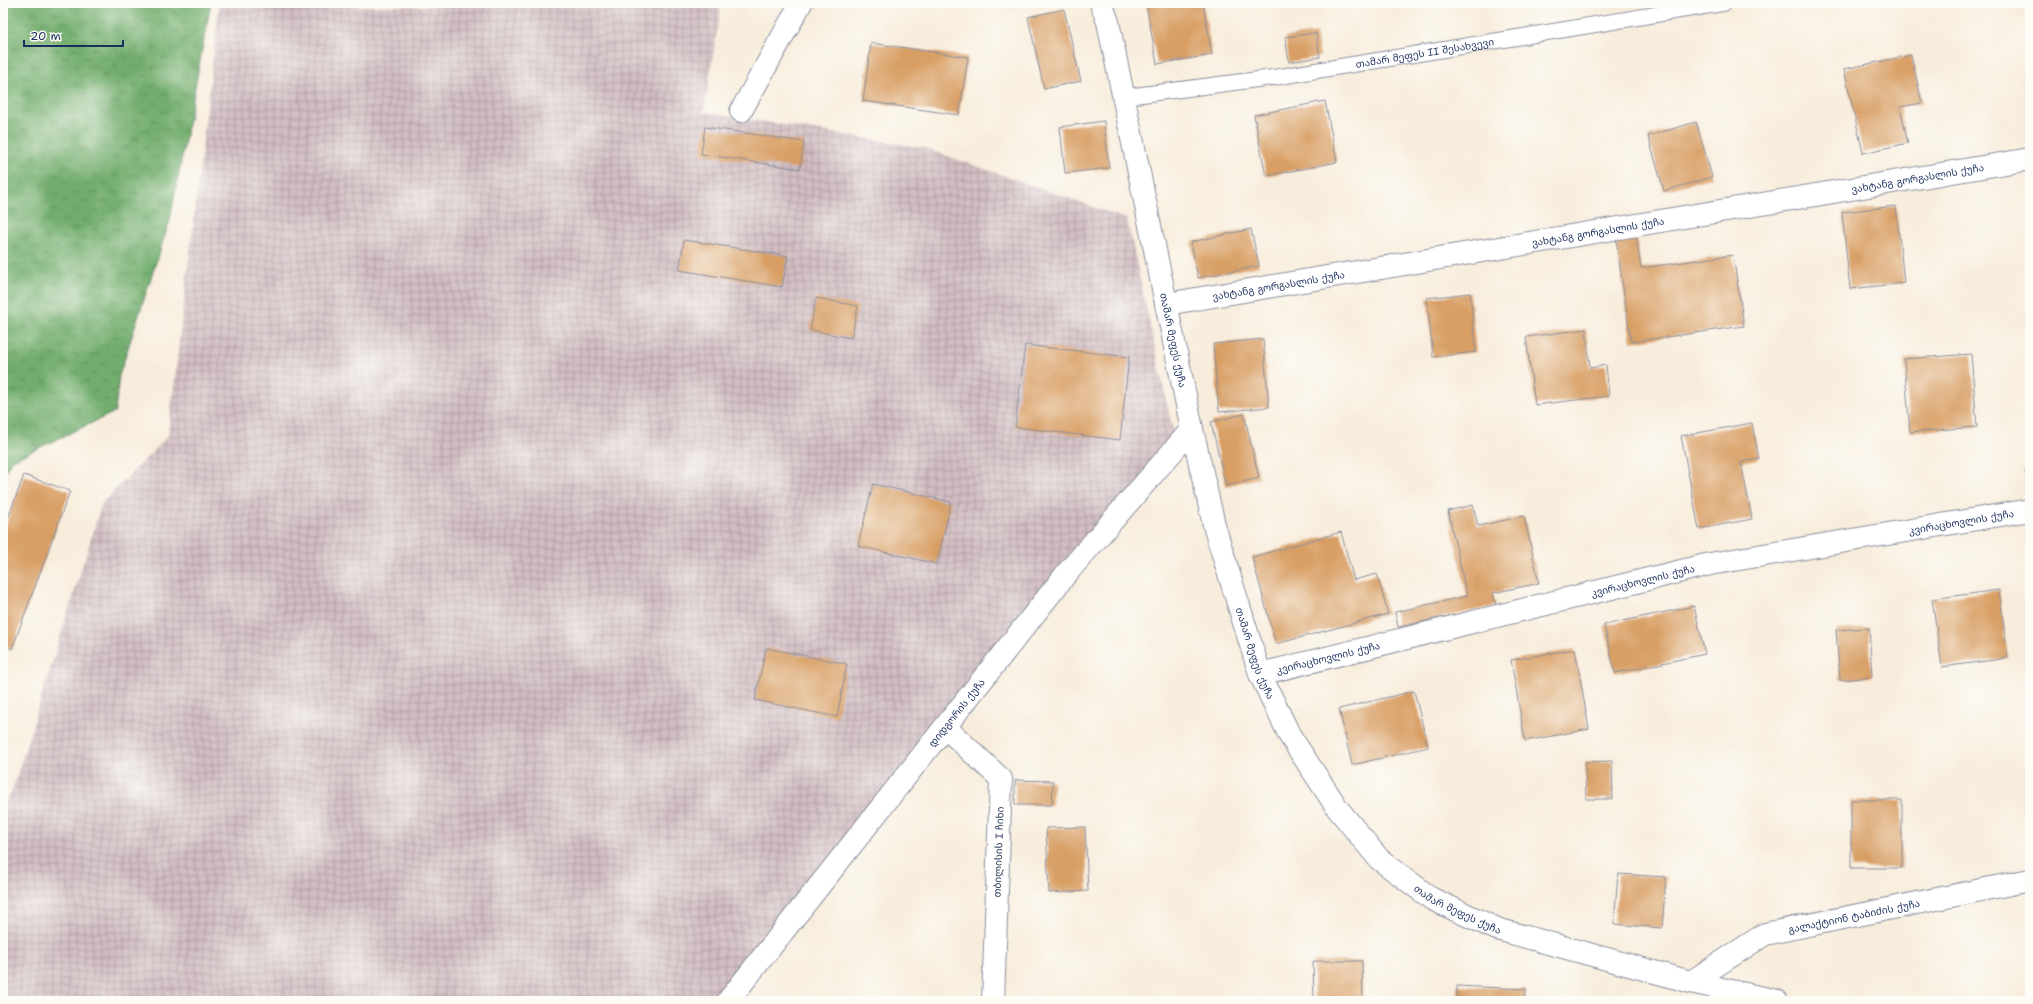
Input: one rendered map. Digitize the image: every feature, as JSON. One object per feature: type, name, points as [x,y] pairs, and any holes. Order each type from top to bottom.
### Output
[{"type":"street","points":[[742,111],[801,3]]},
{"type":"street","name":"თამარ მეფეს ქუჩა","points":[[1101,3],[1108,22],[1192,429],[1215,528],[1260,674],[1290,736],[1338,809],[1379,859],[1432,899],[1498,929],[1691,982],[1777,1001]]},
{"type":"street","name":"ვახტანგ გორგასლის ქუჩა","points":[[1166,304],[2030,159]]},
{"type":"street","name":"დიდგორის ქუჩა","points":[[728,1001],[1066,574],[1192,429]]},
{"type":"street","name":"კვირაცხოვლის ქუჩა","points":[[1260,674],[1710,564],[2030,510]]},
{"type":"street","name":"თბილისის I ჩიხი","points":[[945,727],[1001,779],[993,1001]]},
{"type":"street","name":"გალაქტიონ ტაბიძის ქუჩა","points":[[1691,982],[1765,934],[2030,880]]},
{"type":"lane","name":"თამარ მეფეს II შესახვევი","points":[[1123,97],[1277,77],[1725,3]]},
{"type":"shaded area","points":[[219,6],[721,6],[704,112],[925,148],[1127,219],[1175,440],[722,1001],[3,1001],[3,804],[12,791],[102,503],[168,436]]},
{"type":"green space","points":[[3,3],[211,3],[170,220],[119,376],[115,412],[11,461],[3,476]]},
{"type":"building","points":[[1146,3],[1203,3],[1212,55],[1157,64]]},
{"type":"building","points":[[1064,9],[1081,81],[1044,89],[1028,17]]},
{"type":"building","points":[[1316,33],[1320,57],[1289,62],[1285,37]]},
{"type":"building","points":[[871,43],[968,57],[959,115],[863,101]]},
{"type":"building","points":[[1911,55],[1922,103],[1900,107],[1908,143],[1863,153],[1844,69]]},
{"type":"building","points":[[1325,101],[1337,162],[1266,176],[1254,115]]},
{"type":"building","points":[[1104,121],[1109,168],[1065,173],[1060,127]]},
{"type":"building","points":[[1696,122],[1712,177],[1664,191],[1648,136]]},
{"type":"building","points":[[705,127],[804,142],[800,169],[701,154]]},
{"type":"building","points":[[1896,206],[1904,283],[1850,289],[1842,212]]},
{"type":"building","points":[[1251,229],[1259,266],[1198,278],[1191,242]]},
{"type":"building","points":[[1636,236],[1641,268],[1733,255],[1744,326],[1631,342],[1616,239]]},
{"type":"building","points":[[684,240],[788,256],[782,287],[679,270]]},
{"type":"building","points":[[1470,293],[1476,352],[1433,357],[1427,298]]},
{"type":"building","points":[[816,298],[858,306],[851,338],[810,330]]},
{"type":"building","points":[[1586,329],[1590,368],[1606,365],[1609,396],[1535,405],[1526,337]]},
{"type":"building","points":[[1263,339],[1269,407],[1219,412],[1213,344]]},
{"type":"building","points":[[1025,345],[1129,357],[1120,440],[1015,427]]},
{"type":"building","points":[[1971,354],[1977,427],[1910,432],[1904,359]]},
{"type":"building","points":[[1244,414],[1259,478],[1226,486],[1211,422]]},
{"type":"building","points":[[1752,423],[1759,459],[1741,462],[1752,519],[1699,529],[1681,436]]},
{"type":"building","points":[[2030,469],[2030,488],[2029,488],[2025,470]]},
{"type":"building","points":[[24,475],[70,491],[12,649],[3,645],[3,532]]},
{"type":"building","points":[[873,484],[951,502],[937,564],[858,546]]},
{"type":"building","points":[[1473,505],[1478,526],[1524,516],[1539,583],[1493,593],[1496,606],[1398,627],[1395,612],[1467,596],[1448,511]]},
{"type":"building","points":[[1341,532],[1354,580],[1377,574],[1388,614],[1276,644],[1252,557]]},
{"type":"building","points":[[1999,590],[2008,658],[1942,667],[1932,599]]},
{"type":"building","points":[[1694,606],[1705,654],[1615,673],[1604,625]]},
{"type":"building","points":[[1869,628],[1872,677],[1840,680],[1836,630]]},
{"type":"building","points":[[766,648],[847,664],[837,717],[755,700]]},
{"type":"building","points":[[1575,649],[1589,729],[1525,741],[1511,660]]},
{"type":"building","points":[[1414,691],[1428,747],[1352,765],[1339,709]]},
{"type":"building","points":[[1612,761],[1613,799],[1586,799],[1585,762]]},
{"type":"building","points":[[1015,780],[1053,781],[1052,805],[1015,805]]},
{"type":"building","points":[[1851,800],[1902,800],[1902,868],[1851,868]]},
{"type":"building","points":[[1085,827],[1088,891],[1049,893],[1046,828]]},
{"type":"building","points":[[1618,874],[1666,877],[1662,928],[1614,924]]},
{"type":"building","points":[[1313,961],[1362,961],[1363,1001],[1314,1001]]},
{"type":"building","points":[[1457,986],[1526,989],[1525,1001],[1457,1001]]}]
